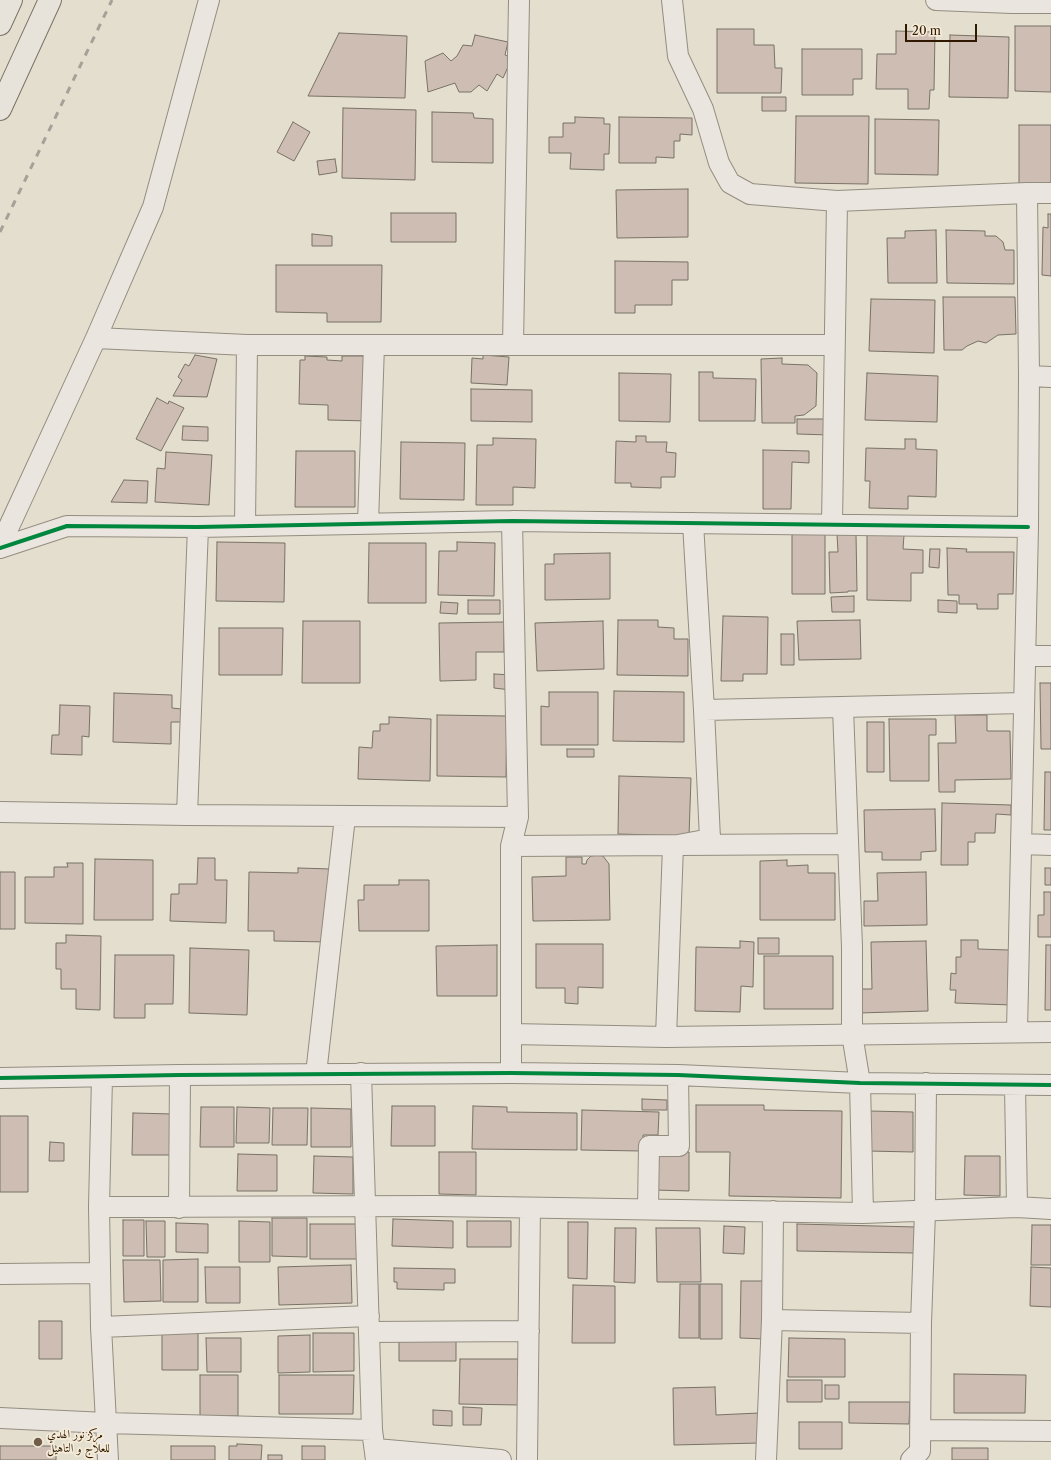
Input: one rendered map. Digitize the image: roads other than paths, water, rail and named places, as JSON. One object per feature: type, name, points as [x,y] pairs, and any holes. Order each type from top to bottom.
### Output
[{"type":"main road","points":[[0,24],[11,0]]},
{"type":"main road","points":[[0,109],[50,0]]},
{"type":"street","points":[[0,547],[96,338],[153,208],[209,0]]},
{"type":"street","points":[[513,346],[520,0]]},
{"type":"street","points":[[672,0],[678,56],[703,109],[719,163],[730,184],[750,194],[837,201],[1027,192],[1051,193]]},
{"type":"street","points":[[936,0],[1051,3]]},
{"type":"street","points":[[1018,1032],[1028,527],[1029,376],[1027,192]]},
{"type":"street","points":[[832,524],[837,201]]},
{"type":"street","points":[[96,338],[247,345],[834,345]]},
{"type":"street","points":[[245,525],[247,345]]},
{"type":"street","points":[[368,523],[374,345]]},
{"type":"street","points":[[1029,376],[1051,377]]},
{"type":"street","points":[[0,547],[67,526],[198,527],[368,523],[512,522],[1028,527]]},
{"type":"street","points":[[510,1073],[511,846],[518,817],[512,522]]},
{"type":"street","points":[[673,846],[710,839],[693,524]]},
{"type":"street","points":[[187,815],[198,527]]},
{"type":"street","points":[[1025,656],[1051,656]]},
{"type":"street","points":[[704,710],[1024,703]]},
{"type":"street","points":[[843,708],[852,947],[852,1034],[860,1082],[863,1213]]},
{"type":"street","points":[[0,812],[518,817]]},
{"type":"street","points":[[316,1074],[344,816]]},
{"type":"street","points":[[511,846],[848,844]]},
{"type":"street","points":[[1021,844],[1051,845]]},
{"type":"street","points":[[666,1037],[673,846]]},
{"type":"street","points":[[511,1034],[666,1037],[1051,1032]]},
{"type":"street","points":[[0,1078],[180,1075],[510,1073],[678,1075],[860,1082],[1015,1085],[1051,1084]]},
{"type":"street","points":[[361,1074],[374,1447]]},
{"type":"street","points":[[179,1208],[180,1075]]},
{"type":"street","points":[[648,1209],[649,1146],[679,1146],[678,1075]]},
{"type":"street","points":[[102,1077],[99,1207],[100,1273],[101,1327],[108,1460]]},
{"type":"street","points":[[911,1460],[920,1451],[921,1430],[921,1323],[925,1212],[926,1083]]},
{"type":"street","points":[[1015,1085],[1016,1208]]},
{"type":"street","points":[[99,1207],[179,1208],[435,1206],[863,1213],[1016,1208],[1051,1209]]},
{"type":"street","points":[[527,1460],[530,1208]]},
{"type":"street","points":[[766,1460],[772,1320],[773,1211]]},
{"type":"street","points":[[0,1274],[100,1273]]},
{"type":"street","points":[[772,1320],[921,1323]]},
{"type":"street","points":[[101,1327],[369,1324],[529,1331]]},
{"type":"street","points":[[0,1418],[106,1423],[501,1460]]},
{"type":"street","points":[[921,1430],[1051,1431]]},
{"type":"railway","points":[[0,232],[112,0]]},
{"type":"place","name":"مركز نور الهدي للعلاج و التاهيل","points":[[38,1442]]}]
